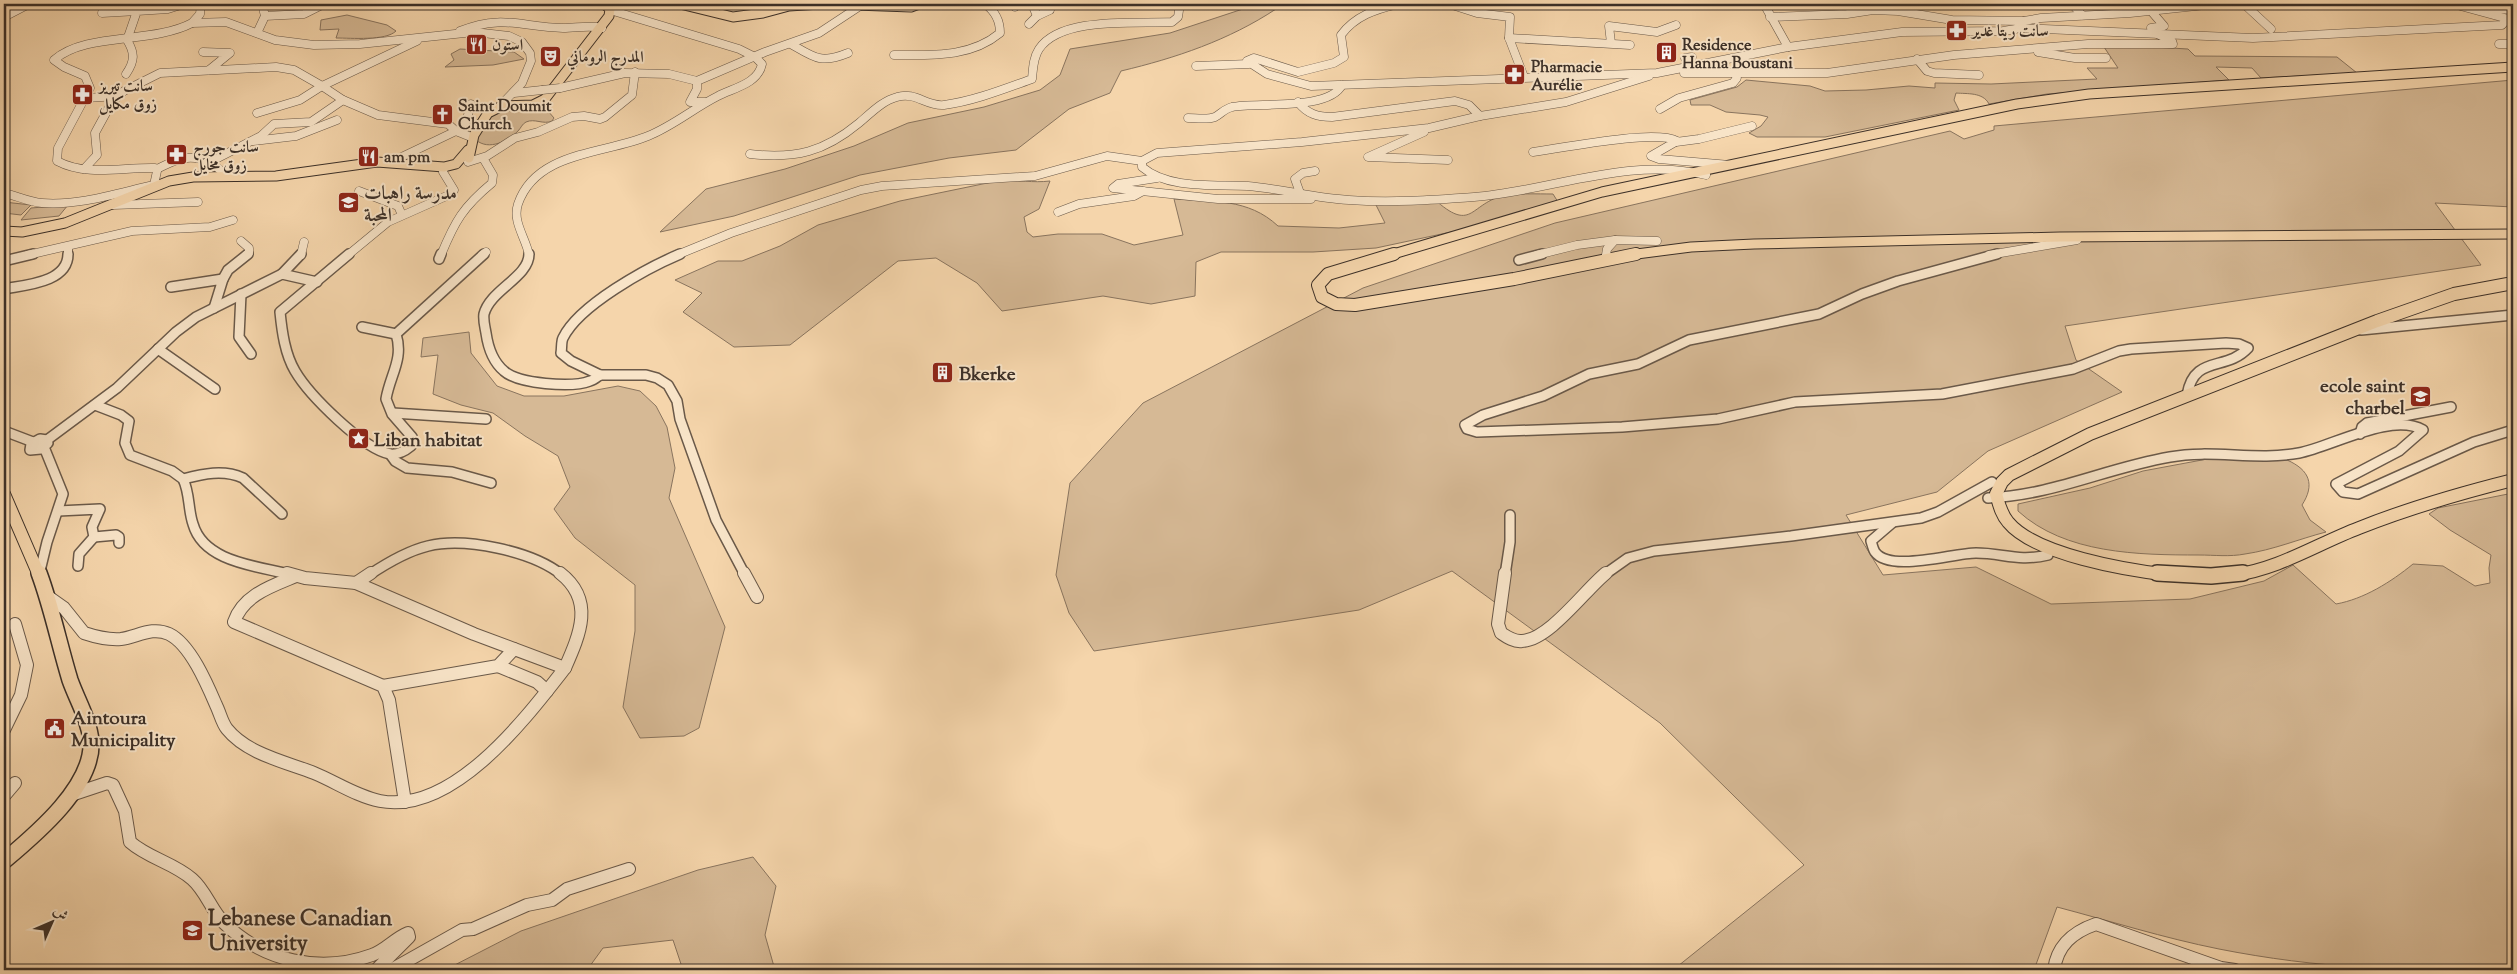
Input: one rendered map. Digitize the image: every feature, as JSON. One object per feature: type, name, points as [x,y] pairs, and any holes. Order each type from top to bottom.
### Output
[{"type":"main road","points":[[598,4],[607,14]]},
{"type":"main road","points":[[4,231],[31,230],[65,223],[154,185],[193,177],[276,176],[354,164],[391,162],[421,165],[429,170],[459,168],[468,162],[468,150],[463,134],[499,107],[528,107],[542,103],[607,14],[618,4]]},
{"type":"main road","points":[[680,4],[724,16],[740,17],[770,12],[788,6],[820,4]]},
{"type":"main road","points":[[828,4],[911,7],[919,4]]},
{"type":"main road","points":[[2513,67],[2075,96],[1955,116],[1702,174],[1583,198],[1327,278],[1318,285],[1325,296],[1339,305],[1362,304],[1676,248],[1754,244],[2103,237],[2513,234]]},
{"type":"main road","points":[[1736,166],[1970,117],[2054,102],[2513,72]]},
{"type":"main road","points":[[444,170],[456,164],[468,150]]},
{"type":"main road","points":[[1325,296],[1339,301],[1362,300],[1606,255],[1694,242],[2047,233],[2513,229]]},
{"type":"main road","points":[[1992,498],[2002,482],[2019,469],[2064,446],[2187,391],[2421,296],[2445,289],[2513,276]]},
{"type":"main road","points":[[2104,565],[2091,566],[2048,555],[2009,531],[1995,513],[1992,498],[1992,482],[2009,466],[2056,441],[2187,391],[2454,294],[2513,283]]},
{"type":"main road","points":[[1992,498],[2007,519],[2034,542],[2060,554],[2104,565],[2176,575],[2207,576],[2246,573],[2270,568],[2389,516],[2513,480]]},
{"type":"main road","points":[[4,494],[24,534],[47,596],[74,691],[90,735],[91,749],[87,764],[71,795],[28,840],[4,861]]},
{"type":"main road","points":[[4,853],[28,840]]},
{"type":"street","points":[[4,17],[29,4]]},
{"type":"street","points":[[102,13],[168,9],[184,4]]},
{"type":"street","points":[[192,23],[200,14],[201,4]]},
{"type":"street","points":[[257,33],[265,16],[262,4]]},
{"type":"street","points":[[265,16],[304,14],[316,10],[324,4]]},
{"type":"street","points":[[514,93],[560,88],[615,74],[635,72],[677,76],[696,81],[823,31],[862,4]]},
{"type":"street","points":[[894,55],[961,52],[992,40],[1000,33],[1000,28],[996,14],[985,4]]},
{"type":"street","points":[[1032,4],[1037,16]]},
{"type":"street","points":[[1030,24],[1037,16],[1050,10],[1049,4]]},
{"type":"street","points":[[750,154],[774,158],[808,154],[836,142],[885,103],[904,94],[916,96],[937,105],[1020,84],[1032,79],[1035,55],[1043,43],[1052,37],[1086,24],[1172,22],[1178,18],[1180,4]]},
{"type":"street","points":[[1249,64],[1247,61],[1254,58],[1298,72],[1334,63],[1344,57],[1341,35],[1348,26],[1365,15],[1398,4]]},
{"type":"street","points":[[1449,4],[1477,13],[1508,16],[1511,20],[1509,38],[1524,77]]},
{"type":"street","points":[[1764,4],[1788,47]]},
{"type":"street","points":[[2072,4],[2082,15]]},
{"type":"street","points":[[1770,17],[1847,14],[1874,10],[1898,11],[1965,21],[2024,21],[2215,4]]},
{"type":"street","points":[[2244,4],[2271,29]]},
{"type":"street","points":[[2453,4],[2510,20]]},
{"type":"street","points":[[2466,7],[2513,10]]},
{"type":"street","points":[[126,74],[135,57],[127,40],[137,11]]},
{"type":"street","points":[[2142,29],[2161,28],[2164,26],[2151,11]]},
{"type":"street","points":[[455,33],[474,24],[491,21],[528,22],[562,28],[590,25],[607,14],[620,14],[722,42],[757,56],[762,64],[756,77],[648,136],[583,153],[556,164],[535,179],[519,201],[516,214],[529,262],[522,271],[498,292],[486,309],[484,319],[491,354],[506,373],[526,379],[573,382],[590,381],[600,374]]},
{"type":"street","points":[[1196,66],[1249,64],[1296,84],[1342,85],[1657,73],[1788,47],[1902,32],[2003,31],[2019,28],[2253,38],[2502,25],[2510,20]]},
{"type":"street","points":[[2019,28],[2024,21]]},
{"type":"street","points":[[228,176],[210,162],[193,156],[182,156],[157,169],[84,169],[63,165],[57,160],[56,154],[90,88],[89,80],[84,74],[58,64],[54,58],[83,46],[165,34],[192,23],[226,22],[278,41],[315,45],[455,33],[509,35],[525,42],[530,54],[531,63],[514,93],[499,107]]},
{"type":"street","points":[[1611,43],[1609,26],[1657,32],[1676,25]]},
{"type":"street","points":[[1667,72],[1735,74],[1827,73],[1917,59],[2088,44],[2173,44],[2172,40],[2157,34]]},
{"type":"street","points":[[257,113],[300,100],[322,86],[425,37]]},
{"type":"street","points":[[1509,38],[1630,45]]},
{"type":"street","points":[[792,44],[817,60],[830,60],[848,52]]},
{"type":"street","points":[[2499,44],[2513,44]]},
{"type":"street","points":[[2031,50],[2053,56],[2106,58]]},
{"type":"street","points":[[202,52],[230,53],[209,70]]},
{"type":"street","points":[[1692,57],[1685,58],[1692,67]]},
{"type":"street","points":[[1917,59],[1927,71],[1934,73],[1979,75]]},
{"type":"street","points":[[84,169],[96,155],[95,133],[104,113],[118,96],[142,80],[174,70],[283,68],[297,72],[343,100],[378,115],[394,119],[432,120],[448,124],[463,134]]},
{"type":"street","points":[[468,162],[483,158],[509,141],[572,117],[584,116],[600,119],[605,117],[632,96],[635,72]]},
{"type":"street","points":[[757,597],[716,520],[680,419],[677,401],[668,385],[658,378],[646,375],[600,374],[571,361],[561,353],[563,338],[580,317],[632,277],[672,257],[731,233],[872,187],[1005,176],[1028,177],[1107,156],[1142,161],[1157,153],[1194,148],[1302,142],[1429,128],[1480,116],[1566,102],[1657,73]]},
{"type":"street","points":[[1660,109],[1679,98],[1733,83],[1737,78],[1735,74]]},
{"type":"street","points":[[696,81],[697,89],[690,102],[694,104],[710,101]]},
{"type":"street","points":[[1188,118],[1215,117],[1223,110],[1233,107],[1279,107],[1331,96],[1339,91],[1342,85]]},
{"type":"street","points":[[86,98],[118,96]]},
{"type":"street","points":[[210,162],[252,141],[277,124],[312,122],[343,100]]},
{"type":"street","points":[[1298,102],[1302,108],[1313,116],[1332,117],[1455,100],[1470,105],[1480,116]]},
{"type":"street","points":[[463,134],[471,104]]},
{"type":"street","points":[[252,141],[280,140],[298,136],[337,120]]},
{"type":"street","points":[[1736,166],[1659,159],[1651,156],[1676,142],[1699,139],[1752,126]]},
{"type":"street","points":[[1429,128],[1419,136],[1376,152],[1368,157],[1448,160]]},
{"type":"street","points":[[391,162],[463,134]]},
{"type":"street","points":[[1533,152],[1623,139],[1670,137],[1676,140],[1676,142]]},
{"type":"street","points":[[439,260],[453,227],[470,201],[492,183],[493,175],[483,158]]},
{"type":"street","points":[[1142,161],[1145,171],[1160,178]]},
{"type":"street","points":[[1326,198],[1261,187],[1197,183],[1160,178],[1118,184],[1113,188],[1144,190],[1218,200],[1326,198],[1365,201],[1489,196],[1643,170],[1681,168],[1702,174]]},
{"type":"street","points":[[4,192],[41,203],[106,195],[154,185],[157,169]]},
{"type":"street","points":[[396,334],[399,341],[400,358],[386,399],[387,406],[412,437],[412,442],[411,446],[406,450],[390,454],[380,450],[361,437],[314,397],[295,372],[285,349],[281,310],[317,282],[377,230],[402,215],[451,194],[454,190],[444,170]]},
{"type":"street","points":[[1300,193],[1295,179],[1303,173],[1315,171]]},
{"type":"street","points":[[1058,212],[1079,204],[1134,196],[1144,190]]},
{"type":"street","points":[[359,191],[398,206],[402,215]]},
{"type":"street","points":[[113,204],[198,202]]},
{"type":"street","points":[[4,261],[132,231],[210,227],[233,220]]},
{"type":"street","points":[[2103,237],[2041,245],[1986,256],[1878,287],[1819,314],[1689,340],[1638,364],[1616,366],[1589,374],[1543,396],[1483,415],[1465,425],[1467,429],[1477,432],[1622,426],[1718,418],[1795,402],[1942,394],[2072,369],[2119,351],[2131,349],[2226,343],[2242,345],[2248,348],[2236,358],[2208,364],[2200,370],[2187,391]]},
{"type":"street","points":[[1606,255],[1607,249],[1615,240]]},
{"type":"street","points":[[1519,260],[1577,245],[1615,240],[1657,241]]},
{"type":"street","points":[[214,308],[223,279],[228,270],[249,253],[249,248],[241,241]]},
{"type":"street","points":[[4,431],[33,442],[46,443],[117,388],[185,324],[282,274],[301,255],[304,242]]},
{"type":"street","points":[[4,289],[52,278],[60,273],[66,266],[69,255],[68,247]]},
{"type":"street","points":[[396,334],[486,252]]},
{"type":"street","points":[[282,274],[317,282]]},
{"type":"street","points":[[171,287],[223,279]]},
{"type":"street","points":[[241,294],[239,337],[251,354]]},
{"type":"street","points":[[2353,331],[2513,315]]},
{"type":"street","points":[[362,327],[396,334]]},
{"type":"street","points":[[158,349],[215,389]]},
{"type":"street","points":[[95,405],[121,415],[129,421],[124,442],[126,451],[130,455],[172,472],[183,479],[186,485],[193,526],[207,547],[222,557],[296,576],[356,583],[514,649],[565,668]]},
{"type":"street","points":[[2360,434],[2362,427],[2367,424],[2451,407]]},
{"type":"street","points":[[393,413],[486,419]]},
{"type":"street","points":[[1992,498],[2020,496],[2063,486],[2116,470],[2194,452],[2262,454],[2294,452],[2312,450],[2360,434],[2402,424],[2416,425],[2423,430],[2418,438],[2375,465],[2340,480],[2336,484],[2338,489],[2350,494],[2365,492],[2474,442],[2513,430]]},
{"type":"street","points":[[39,576],[63,488],[46,443]]},
{"type":"street","points":[[390,454],[394,462],[408,469],[445,470],[491,483]]},
{"type":"street","points":[[183,479],[205,473],[235,473],[282,514]]},
{"type":"street","points":[[1510,515],[1510,542],[1498,624],[1501,633],[1520,642],[1528,641],[1547,628],[1600,579],[1630,558],[1669,550],[1806,536],[1892,523],[1938,512],[1992,482]]},
{"type":"street","points":[[58,511],[94,507],[100,509],[92,527],[94,537]]},
{"type":"street","points":[[1892,523],[1871,541],[1872,548],[1885,559],[1896,561],[1940,559],[1977,553],[2025,561],[2048,555]]},
{"type":"street","points":[[78,566],[80,554],[94,537],[116,535],[119,537],[119,543]]},
{"type":"street","points":[[47,596],[64,608],[72,621],[84,633],[116,639],[147,632],[169,632],[175,636],[191,657],[226,728],[233,737],[280,760],[368,797],[388,802],[405,802],[446,785],[480,762],[511,734],[565,668],[578,634],[581,612],[580,595],[564,574],[547,565],[486,547],[441,544],[414,551],[356,583]]},
{"type":"street","points":[[296,576],[247,602],[236,612],[234,622],[239,626],[383,686],[498,666],[537,682],[547,691]]},
{"type":"street","points":[[4,730],[21,695],[28,665],[15,624]]},
{"type":"street","points":[[498,666],[514,649]]},
{"type":"street","points":[[389,700],[396,690],[409,681]]},
{"type":"street","points":[[383,686],[389,700],[405,802]]},
{"type":"street","points":[[4,796],[15,783]]},
{"type":"street","points":[[71,795],[107,783],[113,785],[123,806],[129,837],[133,845],[170,864],[192,879],[200,887],[223,922],[246,942],[266,954],[284,961],[313,966],[341,963],[374,954],[408,933],[409,937],[404,944],[377,970]]},
{"type":"street","points":[[391,970],[462,930],[473,929],[527,905],[552,900],[567,889],[628,869]]},
{"type":"street","points":[[2054,970],[2060,947],[2068,938],[2074,932],[2096,924],[2221,968],[2235,970]]},
{"type":"shaded area","points":[[1258,4],[1276,9],[1240,30],[1202,47],[1121,71],[1110,93],[1069,109],[1016,150],[949,158],[860,175],[734,216],[660,232],[706,189],[785,169],[854,146],[908,123],[984,107],[1040,90],[1060,75],[1070,49],[1170,33]]},
{"type":"shaded area","points":[[347,15],[387,25],[396,31],[377,38],[336,38],[339,29],[320,30],[321,20]]},
{"type":"shaded area","points":[[2136,46],[2188,49],[2195,56],[2337,57],[2357,73],[2261,78],[2252,68],[2216,67],[2229,80],[2047,94],[1989,104],[1983,97],[1956,93],[1954,100],[1959,110],[1825,137],[1757,137],[1749,133],[1761,126],[1768,117],[1726,112],[1710,105],[1691,105],[1690,100],[1737,87],[1746,80],[1810,86],[1825,91],[1909,86],[1935,88],[1935,83],[1991,84],[2097,79],[2087,68],[2118,68],[2104,47]]},
{"type":"shaded area","points":[[460,49],[514,52],[524,59],[493,65],[445,67],[454,60],[451,54]]},
{"type":"shaded area","points":[[2513,80],[2513,207],[2435,203],[2481,265],[2065,326],[2076,360],[2122,392],[1988,451],[1937,492],[1846,515],[1883,575],[1976,567],[2051,604],[2190,599],[2264,581],[2293,565],[2336,604],[2357,598],[2377,589],[2413,564],[2443,566],[2475,586],[2490,583],[2489,568],[2491,555],[2450,530],[2429,514],[2438,508],[2513,493],[2513,965],[2476,968],[2402,969],[2365,968],[2292,961],[2198,945],[2057,907],[2034,970],[1673,970],[1804,865],[1660,723],[1452,571],[1359,610],[1094,651],[1069,613],[1056,575],[1070,483],[1143,403],[1363,288],[1555,223],[1950,131],[1964,139],[1994,130],[1994,126]]},
{"type":"shaded area","points":[[535,109],[548,111],[554,118],[549,122],[526,122],[514,135],[492,145],[476,140],[485,123],[498,111]]},
{"type":"shaded area","points":[[1002,180],[1050,181],[1039,209],[1024,217],[1027,232],[1033,237],[1058,234],[1102,234],[1134,245],[1183,235],[1174,199],[1216,201],[1242,206],[1255,210],[1278,226],[1339,228],[1385,223],[1375,203],[1434,199],[1446,209],[1456,214],[1464,215],[1470,214],[1491,200],[1508,195],[1553,194],[1558,202],[1465,229],[1376,248],[1313,252],[1221,252],[1196,262],[1195,296],[1151,304],[1103,296],[1002,311],[977,283],[936,258],[898,261],[790,345],[734,347],[683,312],[702,293],[675,280],[718,261],[742,261],[780,246],[818,225],[900,201]]},
{"type":"shaded area","points":[[4,202],[31,205],[21,215],[4,213]]},
{"type":"shaded area","points":[[68,205],[59,216],[21,220],[31,208]]},
{"type":"shaded area","points":[[469,332],[471,353],[497,386],[524,396],[564,396],[618,386],[640,391],[656,406],[667,427],[675,468],[669,498],[725,627],[699,728],[684,736],[640,738],[623,707],[635,631],[635,585],[575,538],[554,509],[570,487],[558,456],[525,436],[493,413],[461,405],[433,394],[438,355],[421,357],[423,338]]},
{"type":"shaded area","points":[[2218,457],[2281,458],[2301,468],[2308,479],[2309,485],[2302,505],[2310,520],[2326,532],[2266,550],[2239,555],[2152,554],[2104,549],[2080,544],[2058,536],[2037,525],[2018,511],[2018,504],[2090,488],[2143,471]]},
{"type":"shaded area","points":[[753,857],[776,886],[765,935],[775,970],[683,970],[673,940],[603,948],[587,970],[445,970],[521,931],[698,870]]},
{"type":"place","name":"سانت ريتا غدير","points":[[1956,30]]},
{"type":"place","name":"استون","points":[[476,44]]},
{"type":"place","name":"Residence Hanna Boustani","points":[[1666,53]]},
{"type":"place","name":"المدرج الروماني","points":[[551,56]]},
{"type":"place","name":"Pharmacie Aurélie","points":[[1515,75]]},
{"type":"place","name":"سانت تيريز زوق مكايل","points":[[83,94]]},
{"type":"place","name":"Saint Doumit Church","points":[[442,114]]},
{"type":"place","name":"سانت جورج زوق مخايل","points":[[177,155]]},
{"type":"place","name":"am pm","points":[[368,156]]},
{"type":"place","name":"مدرسة راهبات المحبة","points":[[348,203]]},
{"type":"place","name":"Bkerke","points":[[943,373]]},
{"type":"place","name":"ecole saint charbel","points":[[2421,396]]},
{"type":"place","name":"Liban habitat","points":[[358,439]]},
{"type":"place","name":"Aintoura Municipality","points":[[55,728]]},
{"type":"place","name":"Lebanese Canadian University","points":[[192,930]]}]
